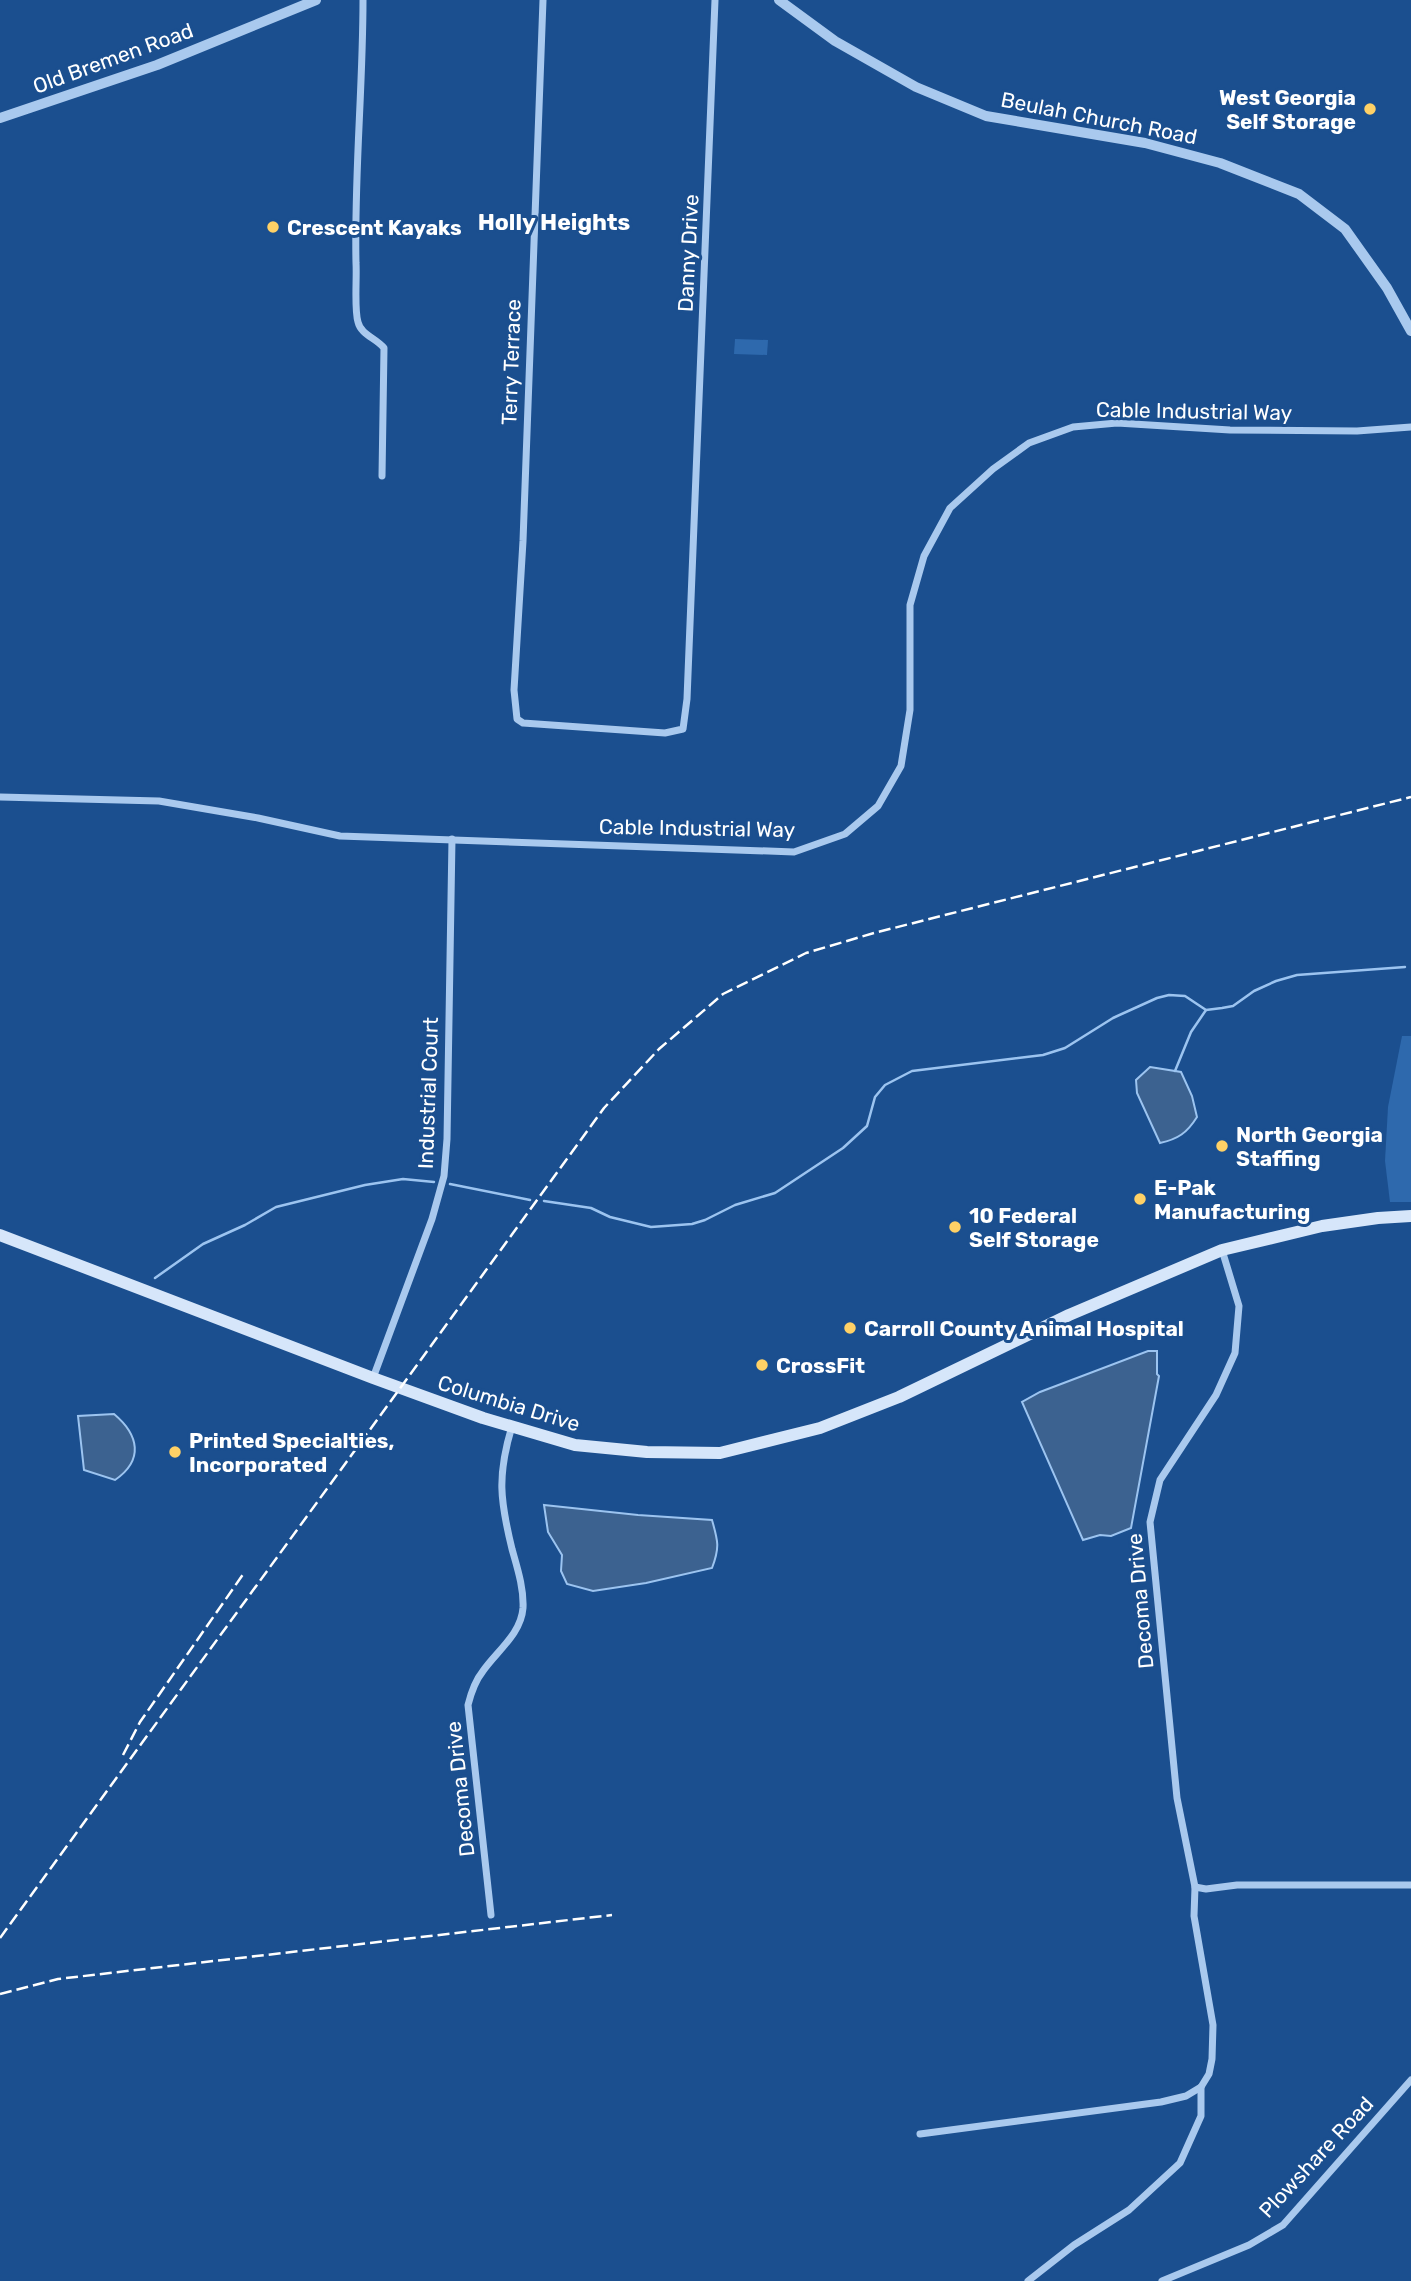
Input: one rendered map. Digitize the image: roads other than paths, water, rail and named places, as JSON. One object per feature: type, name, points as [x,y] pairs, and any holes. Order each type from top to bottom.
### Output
[{"type":"main road","name":"Columbia Drive","points":[[0,1235],[373,1378],[512,1426],[575,1445],[648,1452],[720,1453],[820,1428],[899,1397],[1069,1315],[1222,1250],[1322,1226],[1411,1216]]},
{"type":"street","name":"Old Bremen Road","points":[[0,118],[158,65],[316,0]]},
{"type":"street","points":[[363,0],[356,243],[358,323],[366,335],[378,341],[384,348],[382,476]]},
{"type":"street","name":"Terry Terrace","points":[[523,723],[517,719],[513,690],[523,541],[543,0]]},
{"type":"street","name":"Danny Drive","points":[[523,723],[665,733],[683,729],[687,699],[696,508],[715,0]]},
{"type":"street","name":"Beulah Church Road","points":[[779,0],[835,41],[864,58],[916,87],[986,116],[1145,143],[1220,163],[1298,194],[1345,229],[1387,288],[1411,331]]},
{"type":"street","name":"Cable Industrial Way","points":[[0,797],[159,801],[258,818],[340,836],[794,852],[845,834],[878,806],[901,766],[910,710],[910,605],[924,556],[950,508],[993,469],[1029,443],[1073,428],[1118,424],[1243,430],[1357,431],[1411,427]]},
{"type":"street","name":"Industrial Court","points":[[373,1378],[432,1219],[444,1176],[447,1139],[452,839]]},
{"type":"street","name":"Decoma Drive","points":[[1028,2281],[1074,2245],[1129,2210],[1180,2163],[1201,2116],[1201,2087],[1209,2074],[1213,2025],[1194,1916],[1195,1887],[1177,1798],[1150,1522],[1160,1480],[1216,1395],[1235,1353],[1239,1306],[1222,1250]]},
{"type":"street","name":"Decoma Drive","points":[[491,1915],[468,1705],[473,1687],[518,1626],[523,1608],[520,1580],[502,1495],[501,1474],[512,1426]]},
{"type":"street","points":[[1195,1887],[1411,1885]]},
{"type":"street","name":"Plowshare Road","points":[[1162,2281],[1249,2245],[1283,2225],[1411,2080]]},
{"type":"street","points":[[920,2134],[1161,2102],[1186,2096],[1201,2087]]},
{"type":"waterway","points":[[544,1201],[591,1208],[610,1217],[651,1227],[692,1224],[735,1205],[775,1193],[843,1148],[867,1126],[875,1097],[885,1085],[912,1071],[1043,1055],[1065,1048],[1113,1018],[1169,995],[1185,996],[1206,1010],[1233,1006],[1254,991],[1297,975],[1405,967]]},
{"type":"waterway","points":[[1175,1071],[1191,1032],[1206,1010]]},
{"type":"waterway","points":[[155,1278],[203,1244],[276,1207],[365,1185],[403,1179],[434,1182]]},
{"type":"waterway","points":[[450,1184],[530,1200]]},
{"type":"railway","points":[[0,1938],[604,1108],[659,1049],[723,994],[806,953],[874,933],[1411,797]]},
{"type":"railway","points":[[123,1755],[140,1722],[244,1573]]},
{"type":"railway","points":[[0,1994],[58,1979],[612,1915]]},
{"type":"place","name":"West Georgia Self Storage","points":[[1370,109]]},
{"type":"place","name":"Crescent Kayaks","points":[[273,227]]},
{"type":"place","name":"North Georgia Staffing","points":[[1222,1146]]},
{"type":"place","name":"E-Pak Manufacturing","points":[[1140,1199]]},
{"type":"place","name":"10 Federal Self Storage","points":[[955,1227]]},
{"type":"place","name":"Carroll County Animal Hospital","points":[[850,1328]]},
{"type":"place","name":"CrossFit","points":[[762,1365]]},
{"type":"place","name":"Printed Specialties, Incorporated","points":[[175,1452]]},
{"type":"district","name":"Holly Heights","points":[[554,222]]}]
